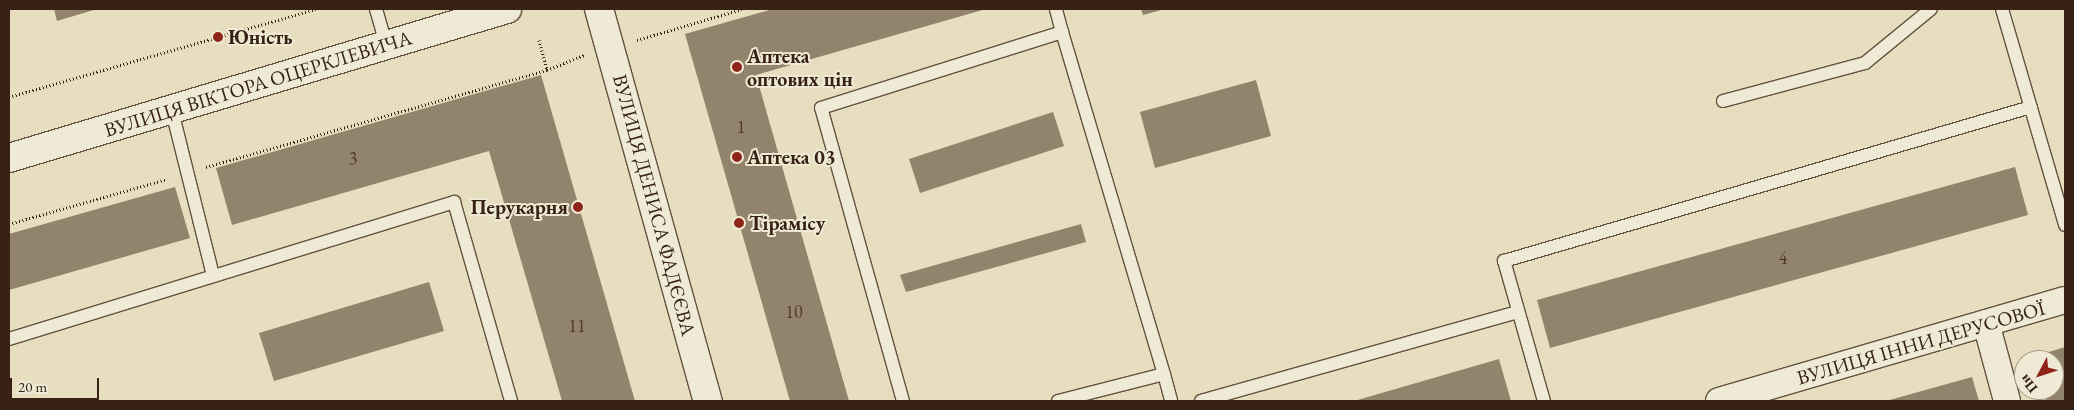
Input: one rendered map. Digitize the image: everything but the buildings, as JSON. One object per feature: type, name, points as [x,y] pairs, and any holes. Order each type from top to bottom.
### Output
[{"type":"street","name":"ВУЛИЦЯ ВІКТОРА ОЦЕРКЛЕВИЧА","points":[[9,158],[172,111],[507,9]]},
{"type":"street","name":"ВУЛИЦЯ ДЕНИСА ФАДЄЄВА","points":[[599,9],[708,401]]},
{"type":"street","name":"ВУЛИЦЯ ІННИ ДЕРУСОВОЇ","points":[[1719,401],[1764,395],[1986,323],[2065,300]]},
{"type":"street","points":[[1986,323],[2007,401]]},
{"type":"lane","points":[[376,9],[386,45]]},
{"type":"lane","points":[[1056,9],[1172,401]]},
{"type":"lane","points":[[1723,101],[1865,63],[1931,9]]},
{"type":"lane","points":[[2002,9],[2065,225]]},
{"type":"lane","points":[[903,401],[821,108],[1062,32]]},
{"type":"lane","points":[[1544,401],[1504,261],[2031,106]]},
{"type":"lane","points":[[172,111],[213,276]]},
{"type":"lane","points":[[9,339],[454,202],[512,401]]},
{"type":"lane","points":[[1201,401],[1518,312]]},
{"type":"lane","points":[[1058,401],[1164,374]]},
{"type":"path","points":[[9,97],[316,9]]},
{"type":"path","points":[[629,42],[742,9]]},
{"type":"path","points":[[539,40],[547,70]]},
{"type":"path","points":[[9,224],[547,70],[587,54]]},
{"type":"place","name":"Юність","points":[[218,37]]},
{"type":"place","name":"Аптека оптових цін","points":[[737,67]]},
{"type":"place","name":"Аптека 03","points":[[737,157]]},
{"type":"place","name":"Перукарня","points":[[578,207]]},
{"type":"place","name":"Тірамісу","points":[[739,223]]}]
